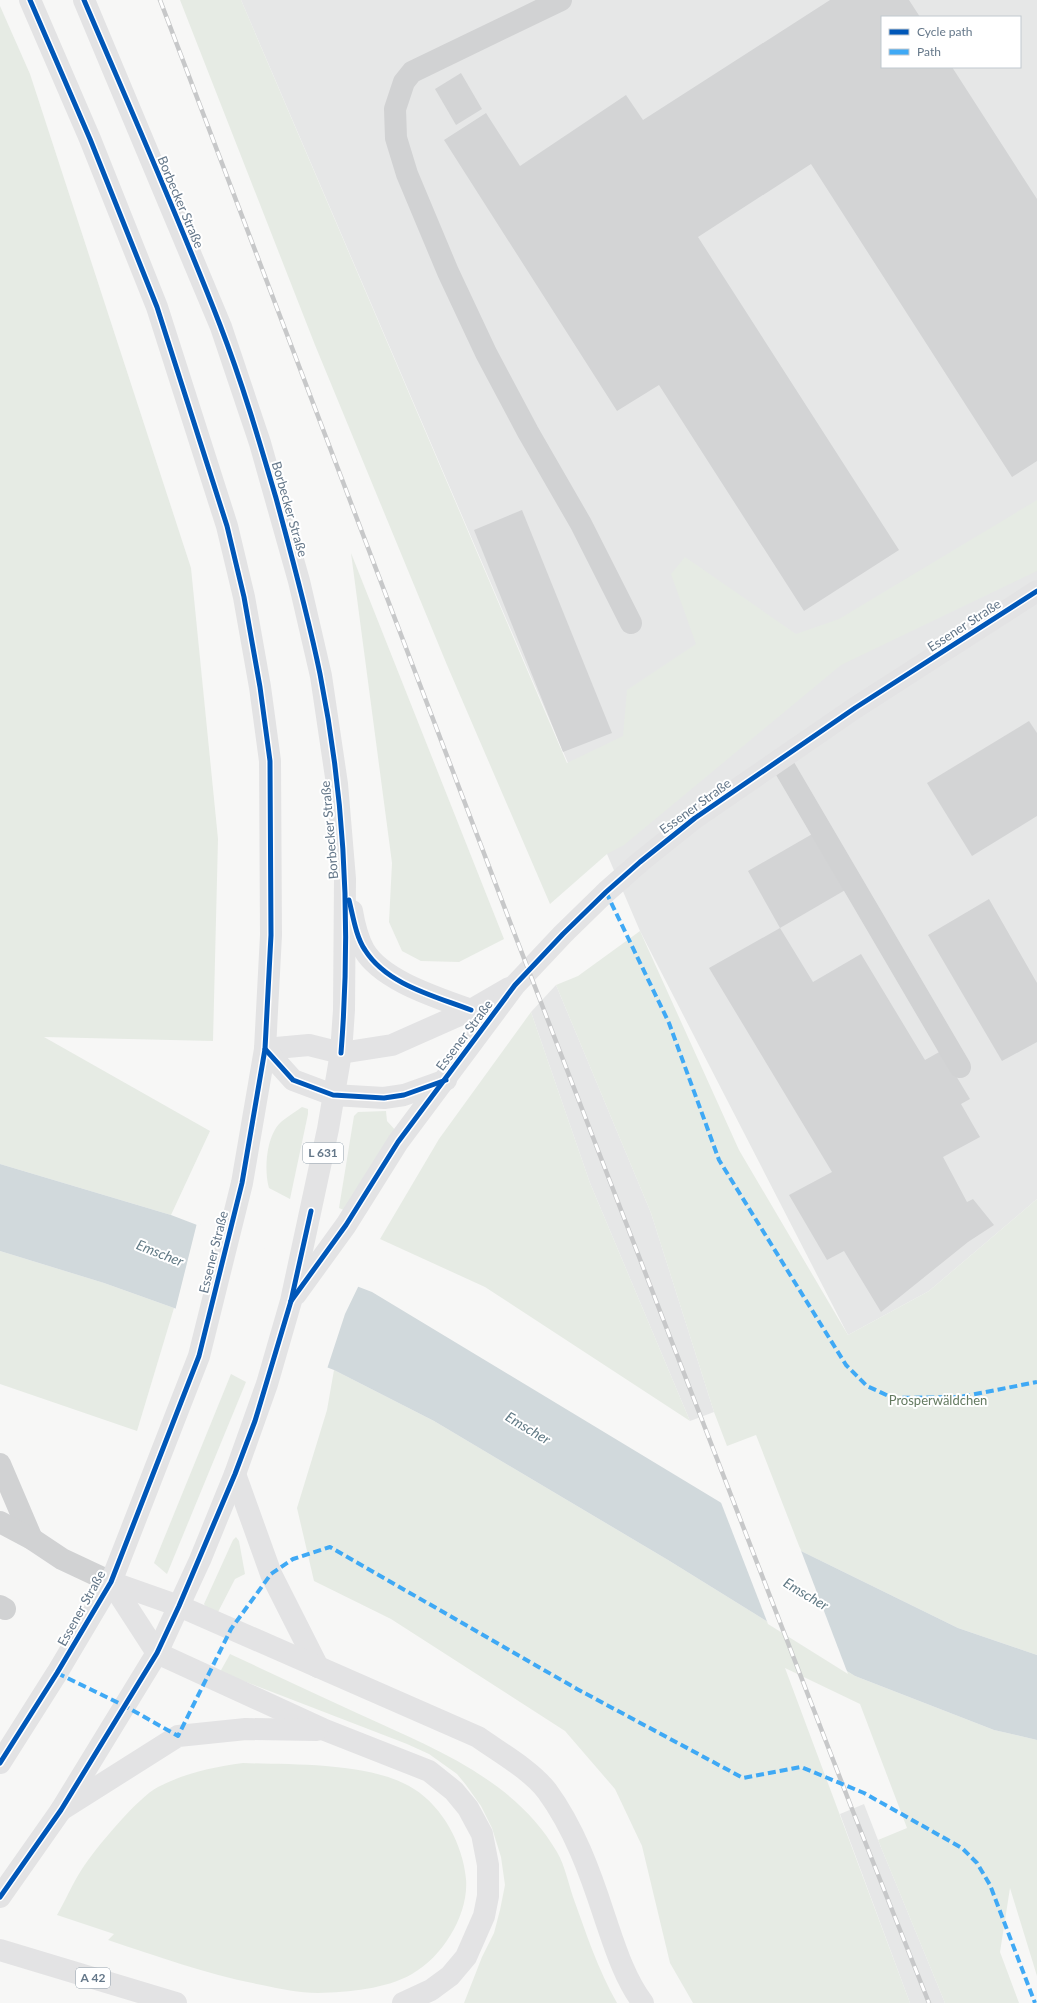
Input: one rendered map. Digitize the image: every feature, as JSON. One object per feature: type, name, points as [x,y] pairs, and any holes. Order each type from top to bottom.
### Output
[{"type":"main road","points":[[30,0],[90,140],[157,307],[227,526],[244,597],[260,687],[270,761],[271,935],[265,1049]]},
{"type":"main road","name":"Borbecker Straße","points":[[84,0],[221,327],[260,443],[299,581],[321,676],[337,784],[345,879],[344,1002],[341,1053]]},
{"type":"main road","name":"Essener Straße","points":[[265,1049],[293,1080],[333,1095],[384,1098],[404,1095],[446,1080],[515,984],[563,934],[640,862],[695,818],[855,708],[1037,591]]},
{"type":"main road","points":[[345,879],[354,921],[364,950],[394,977],[414,988],[471,1010]]},
{"type":"main road","name":"Essener Straße","points":[[265,1049],[309,1045],[341,1053],[392,1045],[471,1010],[515,984]]},
{"type":"main road","name":"Essener Straße","points":[[0,1763],[57,1673],[111,1582],[199,1356],[242,1183],[265,1049]]},
{"type":"main road","name":"L 631","points":[[0,1897],[61,1810],[157,1653],[179,1606],[235,1474],[267,1384],[291,1301],[311,1211],[341,1053]]},
{"type":"main road","points":[[291,1301],[346,1225],[398,1142],[446,1080]]},
{"type":"main road","points":[[235,1474],[270,1574],[318,1667]]},
{"type":"main road","points":[[111,1582],[179,1606],[478,1737],[516,1763],[546,1791],[570,1830],[588,1868],[611,1936],[635,1992],[643,2003]]},
{"type":"main road","points":[[111,1582],[157,1653],[325,1730],[429,1771],[454,1791],[468,1808],[482,1834],[488,1865],[488,1896],[484,1916],[477,1935],[466,1957],[450,1976],[431,1990],[403,2003]]},
{"type":"main road","points":[[61,1810],[178,1736],[246,1729],[325,1730]]},
{"type":"main road","name":"A 42","points":[[0,1950],[169,2001]]},
{"type":"main road","points":[[169,2001],[194,2003]]},
{"type":"street","points":[[562,0],[412,72],[404,82],[395,109],[396,138],[407,174],[448,272],[486,353],[528,432],[581,524],[631,622]]},
{"type":"street","points":[[780,760],[960,1067]]},
{"type":"street","points":[[0,1464],[32,1539]]},
{"type":"street","name":"Essener Straße","points":[[0,1522],[32,1539],[62,1559],[111,1582]]},
{"type":"shaded area","points":[[241,0],[1037,0],[1037,1199],[929,1291],[848,1335],[640,931]]},
{"type":"shaded area","points":[[556,985],[651,1213],[714,1412],[690,1421],[590,1183],[531,1012]]},
{"type":"shaded area","points":[[864,1804],[945,2003],[910,2003],[840,1814]]},
{"type":"green space","points":[[180,0],[241,0],[567,763],[623,736],[627,690],[696,644],[671,574],[685,557],[796,634],[839,619],[1037,500],[1037,571],[841,665],[624,845],[607,854],[550,904],[447,665],[315,345]]},
{"type":"green space","points":[[0,6],[30,74],[191,568],[218,839],[213,1041],[44,1037],[210,1131],[171,1215],[0,1164]]},
{"type":"green space","points":[[351,553],[504,939],[459,962],[421,961],[402,951],[389,922],[392,863]]},
{"type":"green space","name":"Prosperwäldchen","points":[[640,931],[739,1150],[848,1335],[929,1291],[1037,1199],[1037,1655],[958,1628],[801,1551],[756,1435],[727,1446],[714,1412],[651,1213],[556,985],[578,976]]},
{"type":"green space","points":[[531,1012],[590,1183],[690,1421],[485,1287],[380,1239],[439,1139]]},
{"type":"green space","points":[[302,1107],[308,1109],[308,1114],[290,1199],[269,1188],[267,1180],[267,1162],[269,1144],[276,1128],[281,1122]]},
{"type":"green space","points":[[386,1111],[387,1121],[396,1131],[346,1211],[339,1208],[354,1116],[358,1112]]},
{"type":"green space","points":[[0,1251],[104,1283],[174,1308],[137,1431],[0,1384]]},
{"type":"green space","points":[[334,1370],[434,1421],[668,1560],[855,1676],[994,1730],[1037,1740],[1037,1976],[1010,1888],[1000,1952],[1019,2003],[945,2003],[878,1840],[907,1828],[860,1704],[785,1668],[910,2003],[693,2003],[670,1963],[642,1846],[615,1789],[565,1731],[391,1619],[314,1581],[297,1508],[327,1410]]},
{"type":"green space","points":[[231,1374],[246,1382],[167,1574],[154,1563]]},
{"type":"green space","points":[[236,1537],[239,1541],[245,1574],[235,1579],[218,1612],[206,1607],[204,1604],[233,1540]]},
{"type":"green space","points":[[230,1654],[442,1753],[495,1785],[518,1804],[539,1826],[560,1857],[593,1951],[604,1978],[617,2003],[464,2003],[482,1957],[494,1933],[505,1885],[501,1857],[492,1828],[481,1806],[457,1774],[429,1754],[407,1744],[220,1672]]},
{"type":"green space","points":[[243,1763],[308,1765],[355,1769],[397,1780],[414,1789],[434,1806],[450,1828],[461,1853],[466,1879],[466,1892],[463,1906],[452,1933],[444,1946],[434,1957],[412,1974],[391,1983],[355,1991],[318,1993],[304,1992],[242,1981],[184,1965],[108,1940],[114,1934],[57,1915],[75,1880],[88,1860],[106,1837],[149,1793],[168,1782],[189,1774],[221,1766]]},
{"type":"water","name":"Emscher","points":[[0,1164],[171,1215],[372,1292],[801,1551],[958,1628],[1037,1655],[1037,1740],[994,1730],[855,1676],[668,1560],[434,1421],[334,1370],[174,1308],[104,1283],[0,1251]]},
{"type":"pier","points":[[197,1223],[359,1285],[345,1314],[327,1369],[175,1311]]},
{"type":"pier","points":[[720,1500],[800,1548],[848,1674],[768,1624]]},
{"type":"building","points":[[830,0],[909,0],[919,16],[881,16],[881,68],[953,68],[1037,199],[1037,461],[1012,477],[811,164],[698,237],[899,550],[804,611],[659,385],[617,411],[444,140],[486,113],[520,166],[626,95],[643,120]]},
{"type":"building","points":[[461,73],[482,109],[456,125],[435,89]]},
{"type":"building","points":[[522,510],[612,733],[563,752],[474,530]]},
{"type":"building","points":[[1029,721],[1037,733],[1037,816],[972,856],[927,783]]},
{"type":"building","points":[[814,833],[847,889],[780,928],[748,871]]},
{"type":"building","points":[[989,899],[1037,983],[1037,1042],[1002,1061],[928,935]]},
{"type":"building","points":[[780,928],[813,982],[861,954],[925,1060],[941,1051],[970,1099],[961,1104],[980,1137],[943,1157],[967,1202],[973,1199],[994,1225],[968,1242],[881,1312],[844,1251],[827,1260],[789,1195],[832,1172],[709,968]]},
{"type":"railway","points":[[160,0],[515,935],[852,1809],[929,2003]]},
{"type":"marked path","points":[[606,892],[669,1023],[719,1160],[846,1365],[867,1386],[893,1398],[960,1397],[1037,1382]]},
{"type":"marked path","points":[[57,1673],[125,1706],[178,1736],[231,1629],[271,1574],[293,1559],[330,1547],[577,1689],[743,1778],[801,1767],[864,1793],[962,1848],[977,1863],[990,1885],[1035,2003]]},
{"type":"cycle path","points":[[0,1763],[57,1673],[111,1582],[199,1356],[242,1183],[265,1049],[271,935],[270,761],[260,687],[244,597],[227,526],[157,307],[90,139],[30,0]]},
{"type":"cycle path","points":[[84,0],[171,203],[236,368],[270,476],[305,608],[320,674],[328,721],[335,768],[344,863],[345,958],[341,1053]]},
{"type":"cycle path","points":[[291,1301],[346,1225],[398,1142],[515,985],[563,934],[606,892],[640,862],[695,818],[855,708],[1037,591]]},
{"type":"cycle path","points":[[349,900],[359,939],[374,962],[399,981],[413,988],[471,1010]]},
{"type":"cycle path","points":[[265,1049],[293,1080],[333,1095],[384,1098],[404,1095],[446,1080]]},
{"type":"cycle path","points":[[0,1897],[61,1810],[157,1653],[179,1606],[235,1474],[255,1421],[291,1301],[311,1211]]}]
